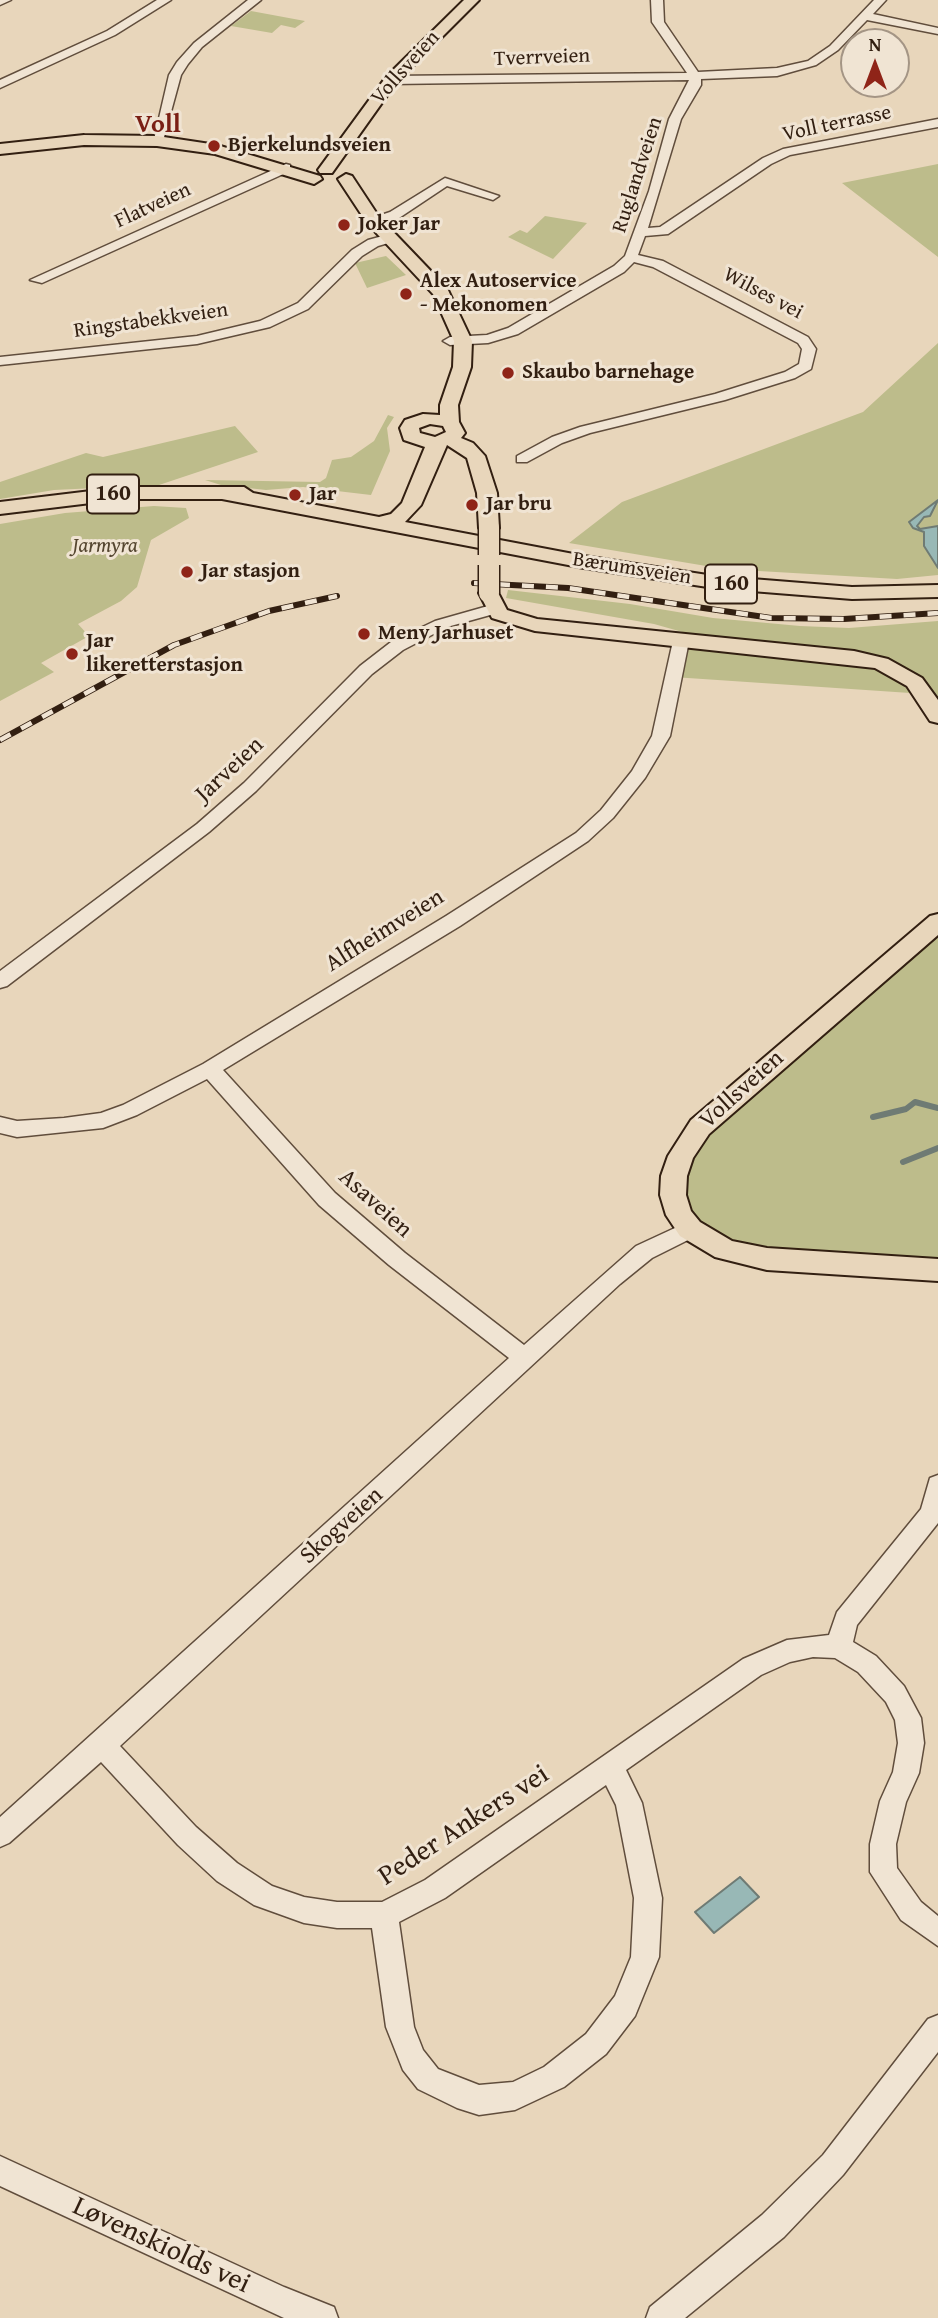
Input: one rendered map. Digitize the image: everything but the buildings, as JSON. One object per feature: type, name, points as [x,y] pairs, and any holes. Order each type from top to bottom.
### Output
[{"type":"main road","name":"Vollsveien","points":[[329,176],[391,80],[472,0]]},
{"type":"main road","points":[[0,149],[84,139],[157,141],[217,150],[281,168],[329,176],[441,292],[456,337],[462,367],[449,405],[448,433],[411,505],[385,518]]},
{"type":"main road","points":[[385,518],[403,483],[414,438],[409,428],[423,419],[442,384],[456,337]]},
{"type":"main road","points":[[423,419],[472,450],[487,493],[492,601],[513,620],[535,625],[681,642],[854,657],[881,663],[902,672],[915,682],[938,716]]},
{"type":"main road","points":[[414,438],[448,433]]},
{"type":"main road","name":"Bærumsveien","points":[[0,508],[124,493],[226,494],[385,518],[461,537],[584,562],[739,585],[852,593],[934,592]]},
{"type":"main road","name":"Vollsveien","points":[[690,1229],[676,1205],[674,1176],[681,1156],[700,1127],[938,922]]},
{"type":"main road","points":[[690,1229],[725,1250],[767,1259],[938,1270]]},
{"type":"street","points":[[0,2],[5,0]]},
{"type":"street","points":[[0,84],[111,33],[165,0]]},
{"type":"street","points":[[157,141],[175,75],[183,62],[198,46],[255,0]]},
{"type":"street","points":[[657,0],[658,22],[695,76],[778,72],[812,63],[834,48],[880,0]]},
{"type":"street","points":[[865,16],[938,31]]},
{"type":"street","name":"Tverrveien","points":[[391,80],[695,76]]},
{"type":"street","name":"Ruglandveien","points":[[456,337],[488,340],[513,331],[619,269],[631,257],[655,191],[675,119],[695,85],[695,76]]},
{"type":"street","name":"Voll terrasse","points":[[640,233],[663,231],[757,168],[787,152],[938,123]]},
{"type":"street","name":"Flatveien","points":[[37,280],[281,168]]},
{"type":"street","points":[[372,219],[394,215],[445,182],[493,196]]},
{"type":"street","name":"Ringstabekkveien","points":[[0,361],[197,340],[265,324],[303,306],[348,260],[364,249],[394,241]]},
{"type":"street","name":"Wilses vei","points":[[522,459],[557,440],[585,430],[720,397],[790,375],[806,366],[809,349],[803,340],[658,264],[631,257]]},
{"type":"street","name":"Jarveien","points":[[0,981],[203,828],[250,787],[366,670],[397,646],[492,601]]},
{"type":"street","name":"Alfheimveien","points":[[0,1125],[29,1128],[103,1120],[130,1110],[210,1069],[453,920],[582,837],[607,814],[639,774],[661,736],[681,642]]},
{"type":"street","name":"Asaveien","points":[[210,1069],[327,1199],[397,1259],[524,1357]]},
{"type":"street","name":"Skogveien","points":[[0,1834],[102,1745],[524,1357],[644,1252],[690,1229]]},
{"type":"street","points":[[938,1485],[932,1513],[846,1620],[839,1647],[867,1664],[895,1694],[908,1718],[911,1743],[906,1773],[893,1801],[883,1844],[884,1871],[911,1911],[938,1933]]},
{"type":"street","name":"Peder Ankers vei","points":[[102,1745],[187,1836],[227,1872],[264,1896],[304,1909],[337,1915],[384,1915],[435,1889],[752,1667],[787,1651],[813,1646],[839,1647]]},
{"type":"street","points":[[384,1915],[400,2027],[413,2060],[428,2079],[457,2094],[479,2100],[515,2096],[554,2077],[596,2044],[618,2015],[645,1957],[648,1898],[642,1861],[628,1803],[610,1768]]},
{"type":"street","points":[[661,2318],[773,2226],[833,2165],[938,2029]]},
{"type":"street","name":"Løvenskiolds vei","points":[[0,2171],[277,2300],[323,2318]]},
{"type":"green space","points":[[251,11],[305,21],[295,28],[281,25],[272,33],[231,26]]},
{"type":"green space","points":[[938,164],[938,257],[842,183]]},
{"type":"green space","points":[[545,216],[587,223],[553,259],[508,237],[520,230],[527,233]]},
{"type":"green space","points":[[386,256],[406,275],[367,288],[355,263]]},
{"type":"green space","points":[[938,343],[938,575],[897,579],[724,569],[569,543],[622,502],[863,412]]},
{"type":"green space","points":[[388,415],[394,417],[387,428],[390,451],[371,495],[303,487],[266,490],[221,485],[205,480],[320,482],[326,478],[332,460],[351,457],[374,441]]},
{"type":"green space","points":[[235,426],[258,452],[159,485],[54,490],[0,499],[0,482],[86,453],[103,457]]},
{"type":"green space","name":"Jarmyra","points":[[154,506],[186,508],[189,518],[151,540],[137,587],[121,601],[78,624],[89,636],[41,663],[54,672],[0,701],[0,524],[65,513]]},
{"type":"green space","points":[[508,590],[630,604],[713,618],[800,626],[849,628],[938,621],[938,718],[925,694],[673,677],[686,633],[654,624],[506,598]]},
{"type":"green space","points":[[938,922],[938,1272],[806,1262],[690,1229],[674,1176],[691,1138]]},
{"type":"water","points":[[938,500],[930,516],[924,517],[917,526],[920,529],[938,526],[938,568],[924,546],[924,532],[913,528],[909,522]]},
{"type":"water","points":[[740,1877],[759,1897],[714,1933],[695,1912]]},
{"type":"waterway","points":[[873,1117],[906,1109],[915,1102],[938,1108]]},
{"type":"waterway","points":[[903,1162],[938,1148]]},
{"type":"railway","points":[[474,583],[568,588],[771,618],[844,619],[938,613]]},
{"type":"railway","points":[[0,740],[174,645],[269,611],[337,596]]},
{"type":"place","name":"Bjerkelundsveien","points":[[214,146]]},
{"type":"place","name":"Joker Jar","points":[[344,225]]},
{"type":"place","name":"Alex Autoservice - Mekonomen","points":[[406,294]]},
{"type":"place","name":"Skaubo barnehage","points":[[508,373]]},
{"type":"place","name":"Jar","points":[[295,495]]},
{"type":"place","name":"Jar bru","points":[[472,505]]},
{"type":"place","name":"Jar stasjon","points":[[187,572]]},
{"type":"place","name":"Meny Jarhuset","points":[[364,634]]},
{"type":"place","name":"Jar likeretterstasjon","points":[[72,654]]},
{"type":"district","name":"Voll","points":[[158,125]]}]
